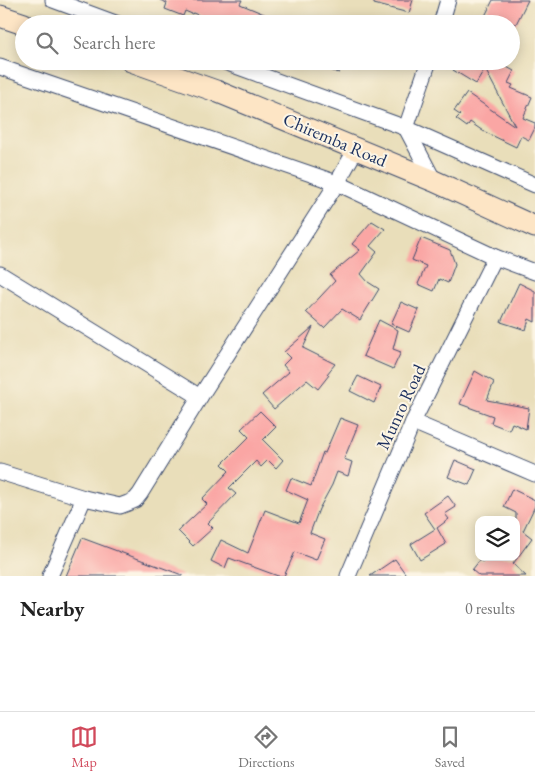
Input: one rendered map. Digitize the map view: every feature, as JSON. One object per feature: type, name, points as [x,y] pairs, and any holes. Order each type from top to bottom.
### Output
[{"type":"main road","points":[[0,16],[15,21]]},
{"type":"main road","name":"Chiremba Road","points":[[156,70],[216,91],[434,181],[535,227]]},
{"type":"street","points":[[53,0],[94,15]]},
{"type":"street","points":[[444,15],[448,0]]},
{"type":"street","points":[[0,67],[338,183],[495,256],[535,272]]},
{"type":"street","name":"Chiremba Road","points":[[247,70],[406,128],[535,185]]},
{"type":"street","points":[[426,70],[406,128],[434,181]]},
{"type":"street","points":[[0,472],[84,498],[120,506],[135,500],[338,183],[356,149]]},
{"type":"street","name":"Munro Road","points":[[348,576],[413,422],[495,256]]},
{"type":"street","points":[[0,274],[200,397]]},
{"type":"street","points":[[413,422],[535,474]]},
{"type":"street","points":[[50,576],[84,498]]},
{"type":"building","points":[[160,0],[242,0],[240,4],[266,15],[198,15],[185,11],[183,15],[180,15],[165,9],[167,3]]},
{"type":"building","points":[[374,0],[413,0],[409,13],[374,4]]},
{"type":"building","points":[[493,0],[528,0],[520,16],[486,15]]},
{"type":"building","points":[[453,70],[484,70],[476,84]]},
{"type":"building","points":[[486,70],[514,71],[508,83],[513,85],[511,88],[532,97],[523,118],[535,123],[535,128],[529,140],[521,136],[516,147],[483,131],[470,122],[467,127],[456,119],[460,115],[454,111],[467,93],[515,126]]},
{"type":"building","points":[[372,221],[385,229],[370,246],[377,252],[361,274],[368,282],[379,289],[360,320],[342,309],[324,328],[306,312],[335,281],[330,275],[360,250],[352,244]]},
{"type":"building","points":[[421,238],[450,250],[455,264],[448,283],[439,279],[434,291],[418,284],[426,266],[412,260]]},
{"type":"building","points":[[519,283],[535,291],[535,322],[529,319],[526,330],[501,322]]},
{"type":"building","points":[[401,302],[419,310],[409,332],[391,324]]},
{"type":"building","points":[[379,320],[398,330],[393,349],[401,352],[393,369],[363,356]]},
{"type":"building","points":[[313,327],[303,348],[335,364],[318,389],[307,380],[274,409],[262,395],[289,372],[283,365],[290,358],[284,352]]},
{"type":"building","points":[[475,371],[494,382],[487,400],[529,408],[526,429],[512,423],[509,430],[491,423],[493,416],[460,404]]},
{"type":"building","points":[[358,376],[381,387],[374,403],[350,391]]},
{"type":"building","points":[[260,411],[276,427],[263,440],[283,460],[276,468],[268,460],[261,467],[256,461],[229,488],[236,494],[208,523],[213,528],[193,546],[178,531],[207,504],[202,499],[229,471],[222,464],[249,437],[241,429]]},
{"type":"building","points":[[340,418],[358,425],[344,459],[352,462],[348,476],[337,472],[310,533],[325,539],[316,560],[295,552],[284,576],[278,576],[229,558],[225,568],[211,561],[221,540],[248,553],[265,510],[299,523],[308,500],[286,490],[291,478],[311,486],[323,452],[325,453]]},
{"type":"building","points":[[455,460],[476,469],[469,485],[448,477]]},
{"type":"building","points":[[512,489],[535,500],[535,506],[523,531],[532,538],[520,554],[520,516],[516,516],[516,513],[504,507]]},
{"type":"building","points":[[448,496],[456,507],[445,514],[449,519],[437,528],[446,544],[420,560],[411,544],[435,529],[424,513]]},
{"type":"building","points":[[82,538],[182,575],[182,576],[66,576]]},
{"type":"building","points":[[395,559],[407,576],[370,576]]},
{"type":"building","points":[[479,561],[515,561],[513,564],[526,576],[479,576],[472,570]]}]
